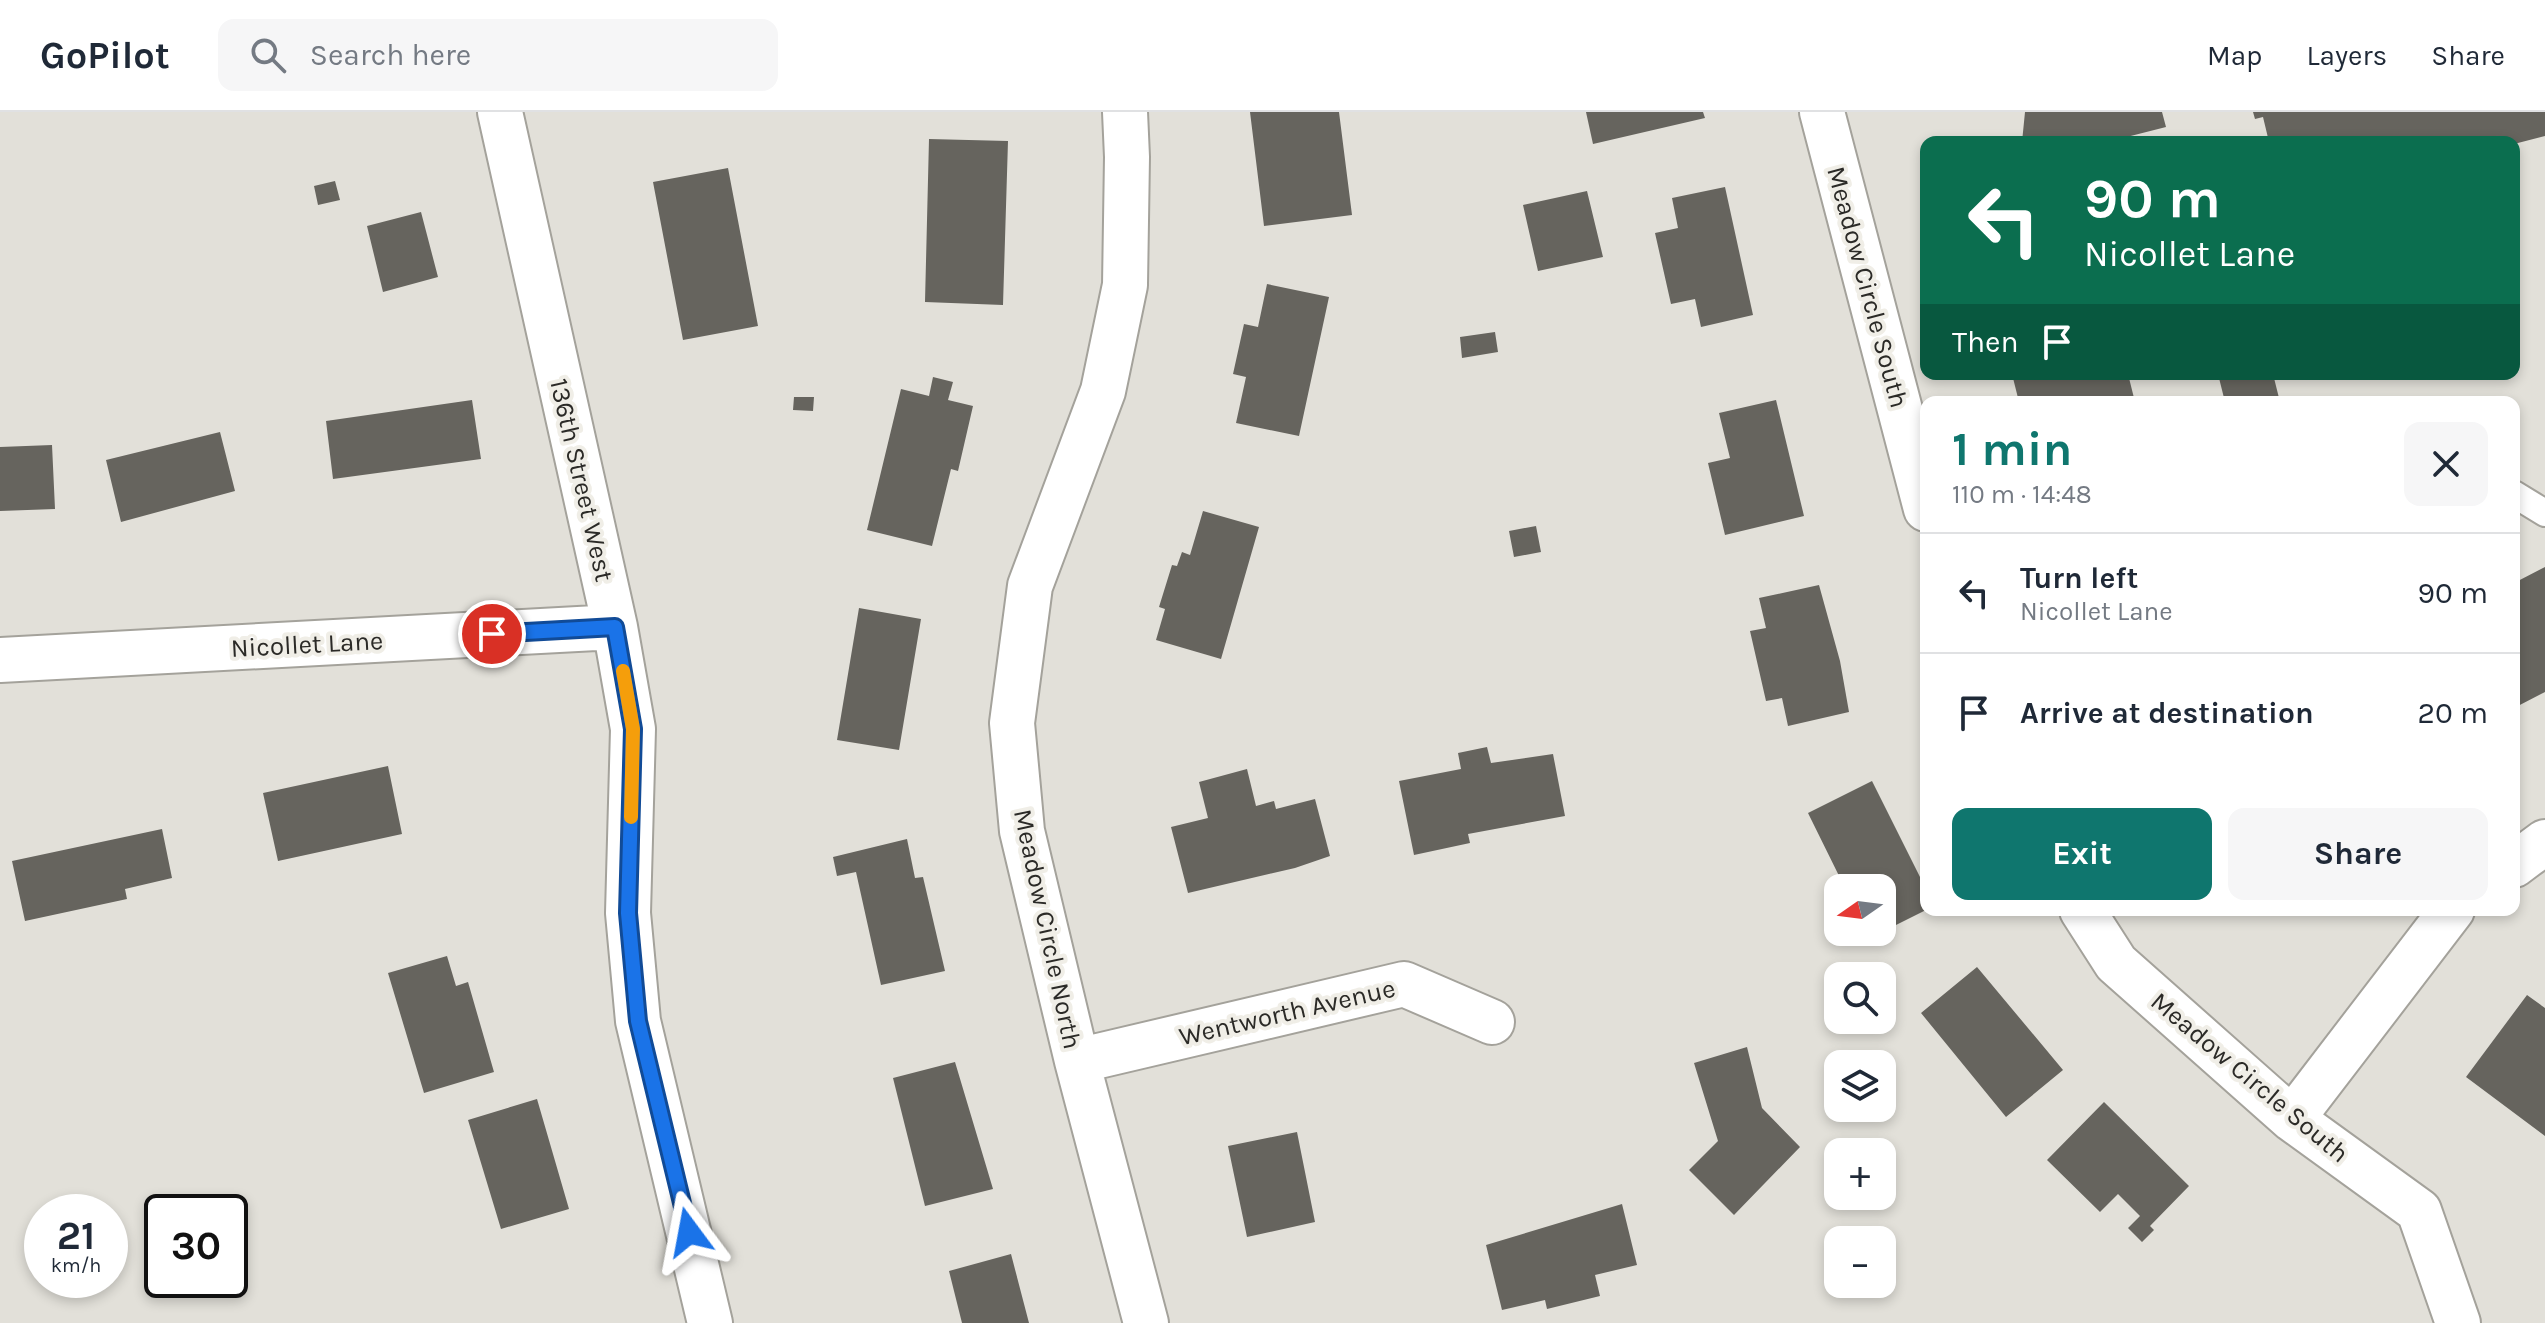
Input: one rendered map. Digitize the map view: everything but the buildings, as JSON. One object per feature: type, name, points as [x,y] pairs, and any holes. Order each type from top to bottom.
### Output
[{"type":"street","name":"136th Street West","points":[[500,112],[615,627],[633,729],[628,913],[638,1021],[710,1323]]},
{"type":"street","name":"Meadow Circle North","points":[[1125,112],[1125,285],[1103,391],[1030,586],[1012,723],[1022,831],[1077,1061],[1146,1323]]},
{"type":"street","name":"Meadow Circle South","points":[[1822,112],[1920,486]]},
{"type":"street","name":"Nicollet Lane","points":[[0,660],[615,627]]},
{"type":"street","points":[[2520,861],[2545,842]]},
{"type":"street","name":"Meadow Circle South","points":[[2086,916],[2116,963],[2292,1119],[2419,1211],[2458,1323]]},
{"type":"street","points":[[2292,1119],[2447,916]]},
{"type":"street","name":"Wentworth Avenue","points":[[1077,1061],[1404,984],[1492,1022]]},
{"type":"lane","points":[[2520,498],[2545,513]]},
{"type":"slow traffic","points":[[623,671],[633,729],[631,817]]},
{"type":"route","points":[[492,634],[615,627],[633,729],[628,913],[638,1021],[689,1232]]}]
